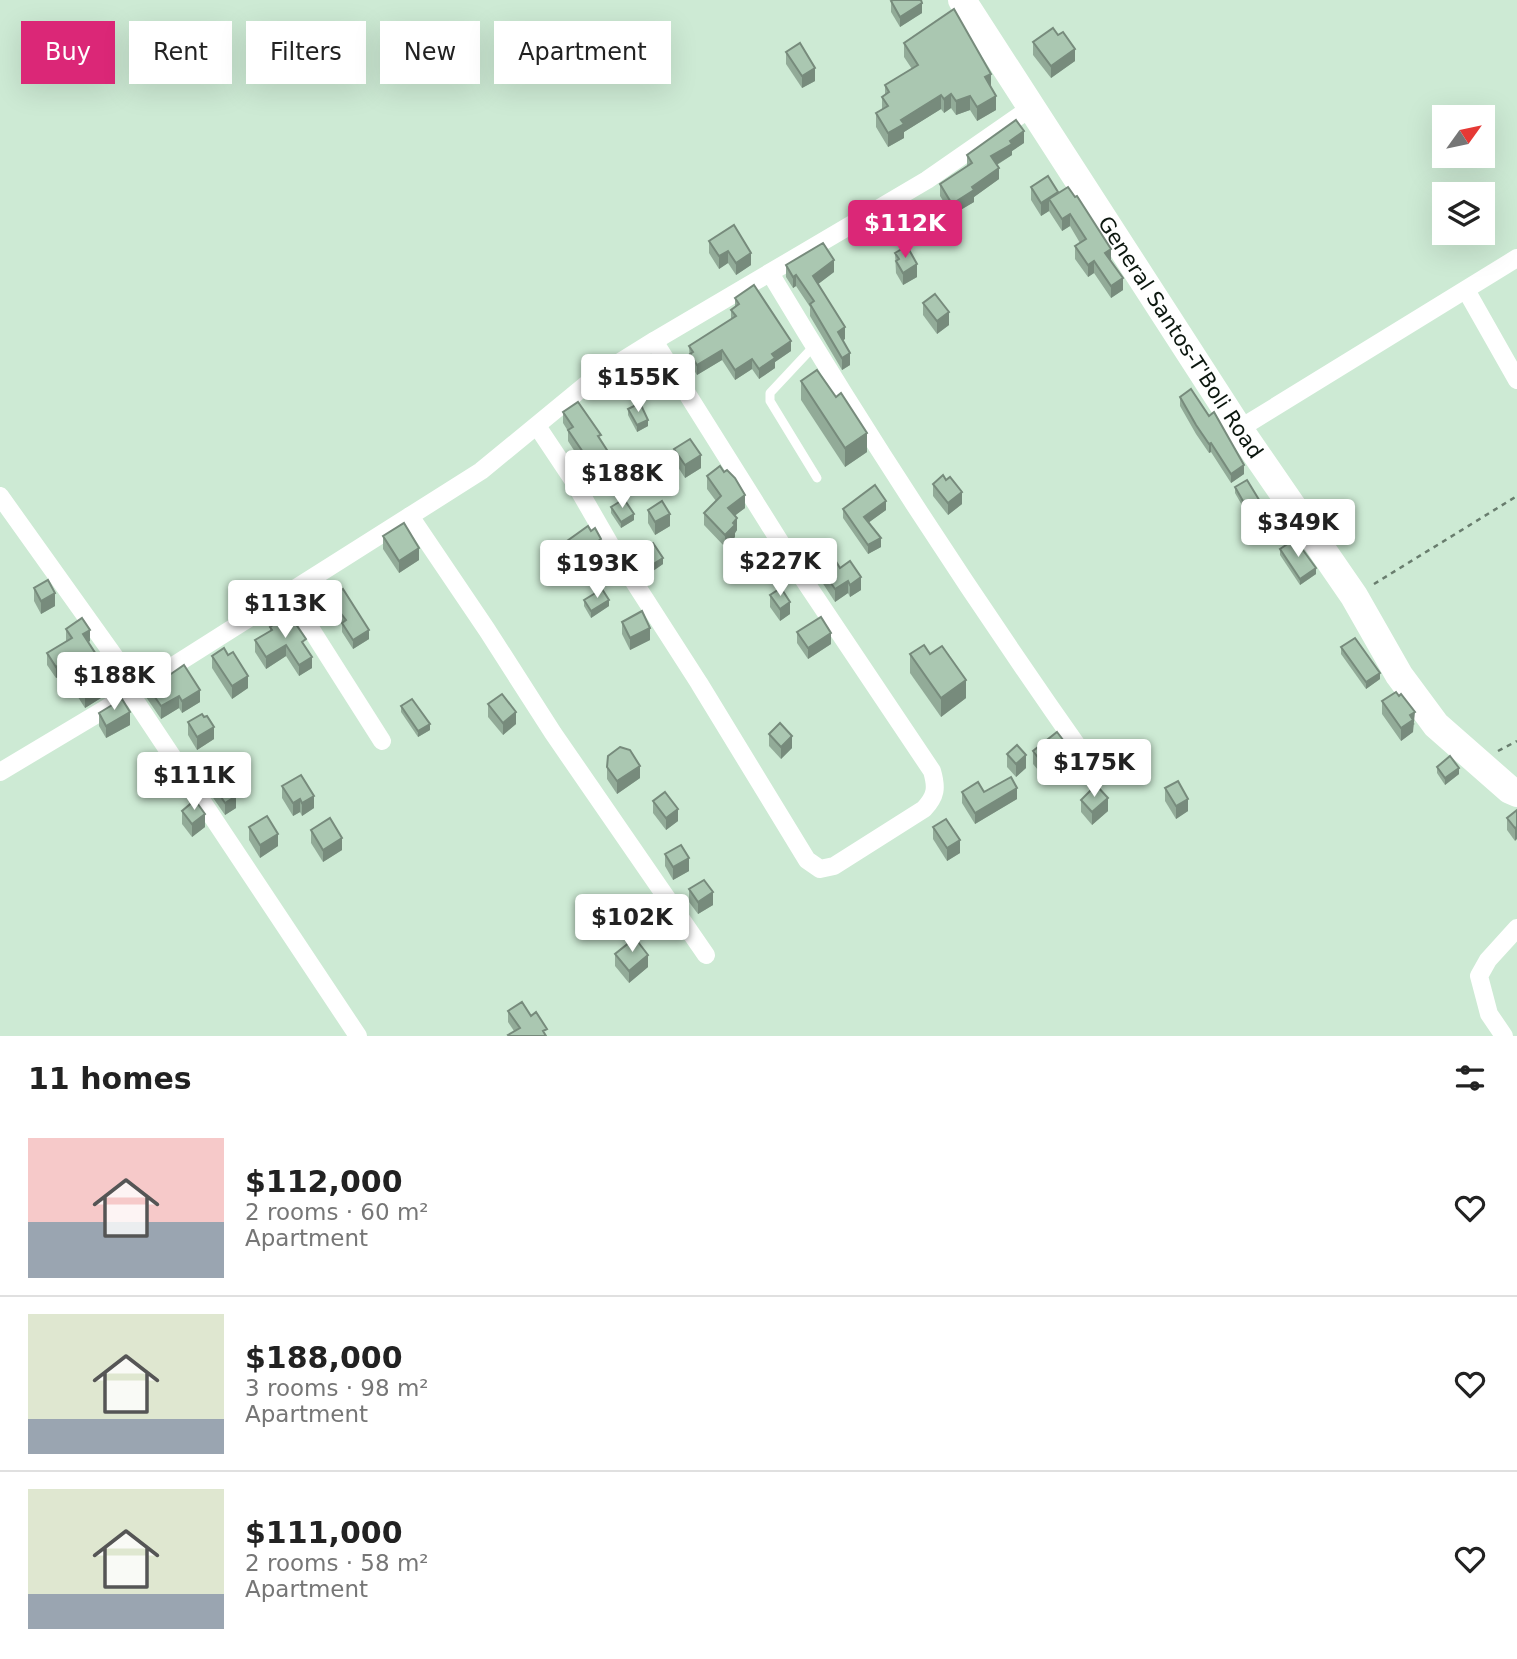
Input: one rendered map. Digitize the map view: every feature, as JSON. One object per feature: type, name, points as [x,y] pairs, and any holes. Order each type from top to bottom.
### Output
[{"type":"main road","name":"General Santos-T'Boli Road","points":[[962,0],[1239,429],[1354,596],[1399,675],[1436,724],[1510,790],[1517,793]]},
{"type":"street","points":[[0,772],[481,471],[593,379],[927,180],[1032,107]]},
{"type":"street","points":[[1239,429],[1517,258]]},
{"type":"street","points":[[770,273],[889,467],[1006,644],[1088,761]]},
{"type":"street","points":[[1466,290],[1517,380]]},
{"type":"street","points":[[537,426],[813,866],[820,869],[834,866],[924,809],[936,791],[932,771],[804,580],[654,341]]},
{"type":"street","points":[[0,496],[133,690],[358,1036]]},
{"type":"street","points":[[410,516],[553,733],[706,955]]},
{"type":"street","points":[[288,593],[382,741]]},
{"type":"street","points":[[1504,1036],[1489,1014],[1479,976],[1488,960],[1517,928]]},
{"type":"lane","points":[[814,346],[770,393],[770,401],[817,478]]},
{"type":"path","points":[[1354,596],[1517,496]]},
{"type":"building","points":[[921,0],[922,3],[900,17],[891,1]]},
{"type":"building","points":[[954,9],[991,74],[985,77],[996,96],[977,107],[970,96],[956,101],[951,94],[944,99],[941,95],[901,120],[904,124],[888,133],[876,113],[888,106],[882,97],[889,92],[885,85],[918,65],[904,43]]},
{"type":"building","points":[[1053,28],[1058,35],[1063,32],[1075,49],[1051,66],[1033,42]]},
{"type":"building","points":[[800,43],[815,68],[802,76],[786,52]]},
{"type":"building","points":[[1016,120],[1024,131],[1010,141],[1012,144],[991,156],[999,168],[972,187],[974,190],[952,204],[940,184],[972,163],[967,155]]},
{"type":"building","points":[[1048,176],[1058,192],[1041,203],[1031,187]]},
{"type":"building","points":[[1068,187],[1075,197],[1077,196],[1111,249],[1105,253],[1123,278],[1111,286],[1094,261],[1088,265],[1075,246],[1086,239],[1070,214],[1062,219],[1049,199]]},
{"type":"building","points":[[734,225],[751,253],[736,263],[728,251],[719,256],[709,241]]},
{"type":"building","points":[[823,243],[834,260],[813,276],[845,327],[838,332],[850,353],[842,358],[810,304],[814,301],[786,265]]},
{"type":"building","points":[[907,246],[917,264],[903,273],[895,253]]},
{"type":"building","points":[[754,285],[791,341],[772,354],[775,358],[759,369],[752,359],[735,370],[722,350],[697,365],[690,354],[693,352],[689,346],[736,316],[731,310],[739,304],[735,298]]},
{"type":"building","points":[[935,294],[949,312],[937,321],[923,303]]},
{"type":"building","points":[[817,370],[836,397],[841,393],[867,433],[845,448],[801,381]]},
{"type":"building","points":[[1191,389],[1209,416],[1214,412],[1244,465],[1231,474],[1196,425],[1180,397]]},
{"type":"building","points":[[578,402],[601,435],[598,436],[614,461],[594,474],[584,460],[587,458],[568,430],[573,427],[563,412]]},
{"type":"building","points":[[640,403],[648,420],[637,425],[628,409]]},
{"type":"building","points":[[690,439],[701,455],[685,465],[674,449]]},
{"type":"building","points":[[720,466],[724,472],[727,470],[735,478],[745,495],[728,508],[737,518],[733,523],[735,525],[725,535],[704,513],[721,496],[707,476]]},
{"type":"building","points":[[943,475],[946,480],[950,477],[962,492],[948,503],[933,484]]},
{"type":"building","points":[[1247,480],[1261,503],[1266,501],[1272,511],[1255,522],[1235,487]]},
{"type":"building","points":[[875,485],[886,501],[864,517],[881,538],[868,545],[843,509]]},
{"type":"building","points":[[624,499],[634,514],[621,522],[611,507]]},
{"type":"building","points":[[662,501],[670,514],[655,522],[648,510]]},
{"type":"building","points":[[404,523],[419,548],[399,561],[383,536]]},
{"type":"building","points":[[588,526],[591,531],[595,528],[601,539],[577,556],[567,541]]},
{"type":"building","points":[[1295,539],[1316,568],[1300,579],[1280,549]]},
{"type":"building","points":[[653,543],[663,558],[650,566],[640,551]]},
{"type":"building","points":[[766,543],[775,555],[756,569],[747,556]]},
{"type":"building","points":[[832,555],[840,568],[850,561],[861,577],[850,585],[848,581],[835,589],[818,564]]},
{"type":"building","points":[[48,580],[55,593],[41,601],[34,588]]},
{"type":"building","points":[[781,588],[790,602],[780,609],[770,595]]},
{"type":"building","points":[[343,589],[369,630],[353,640],[342,623],[346,620],[329,598]]},
{"type":"building","points":[[602,589],[609,600],[591,611],[584,600]]},
{"type":"building","points":[[642,611],[650,628],[630,638],[622,622]]},
{"type":"building","points":[[286,616],[290,622],[293,620],[306,639],[302,642],[312,657],[299,665],[286,645],[266,657],[255,640],[272,630],[270,627]]},
{"type":"building","points":[[821,617],[831,633],[808,648],[797,632]]},
{"type":"building","points":[[82,618],[90,630],[83,634],[112,679],[85,696],[63,662],[56,667],[47,653],[72,638],[66,629]]},
{"type":"building","points":[[1355,638],[1380,673],[1366,682],[1341,647]]},
{"type":"building","points":[[924,645],[930,654],[942,646],[966,680],[941,698],[910,654]]},
{"type":"building","points":[[224,648],[228,655],[233,652],[248,676],[232,686],[212,656]]},
{"type":"building","points":[[184,665],[200,690],[182,701],[179,696],[161,706],[146,684],[165,672],[168,676]]},
{"type":"building","points":[[1396,692],[1399,696],[1401,694],[1415,712],[1410,715],[1413,720],[1401,728],[1382,701]]},
{"type":"building","points":[[502,694],[516,712],[503,723],[488,704]]},
{"type":"building","points":[[122,699],[130,712],[106,726],[99,713]]},
{"type":"building","points":[[412,699],[430,724],[418,731],[401,706]]},
{"type":"building","points":[[202,714],[207,716],[214,727],[197,737],[188,722]]},
{"type":"building","points":[[780,723],[792,736],[781,747],[769,734]]},
{"type":"building","points":[[1057,732],[1070,749],[1050,765],[1047,760],[1043,764],[1033,751]]},
{"type":"building","points":[[1017,745],[1026,755],[1016,764],[1007,754]]},
{"type":"building","points":[[620,747],[630,750],[640,766],[617,781],[607,767],[608,756]]},
{"type":"building","points":[[241,756],[249,770],[236,778],[225,766]]},
{"type":"building","points":[[1450,756],[1459,768],[1445,778],[1437,767]]},
{"type":"building","points":[[229,768],[239,783],[231,788],[236,796],[225,803],[209,779]]},
{"type":"building","points":[[301,775],[314,796],[302,803],[300,799],[293,803],[282,786]]},
{"type":"building","points":[[1011,777],[1017,788],[975,813],[962,792],[978,782],[984,792]]},
{"type":"building","points":[[1178,781],[1188,799],[1176,806],[1165,788]]},
{"type":"building","points":[[1096,785],[1108,798],[1092,812],[1081,800]]},
{"type":"building","points":[[665,792],[678,809],[666,818],[653,801]]},
{"type":"building","points":[[195,800],[205,814],[192,824],[182,811]]},
{"type":"building","points":[[1517,810],[1517,827],[1515,828],[1507,818]]},
{"type":"building","points":[[267,816],[278,834],[260,845],[249,827]]},
{"type":"building","points":[[330,818],[342,838],[323,850],[311,830]]},
{"type":"building","points":[[946,819],[960,840],[947,848],[933,827]]},
{"type":"building","points":[[681,845],[689,858],[673,867],[665,854]]},
{"type":"building","points":[[704,880],[713,892],[698,902],[689,889]]},
{"type":"building","points":[[635,938],[648,955],[629,971],[615,954]]},
{"type":"building","points":[[522,1002],[531,1016],[536,1012],[547,1029],[543,1031],[546,1036],[508,1035],[520,1028],[508,1011]]}]
